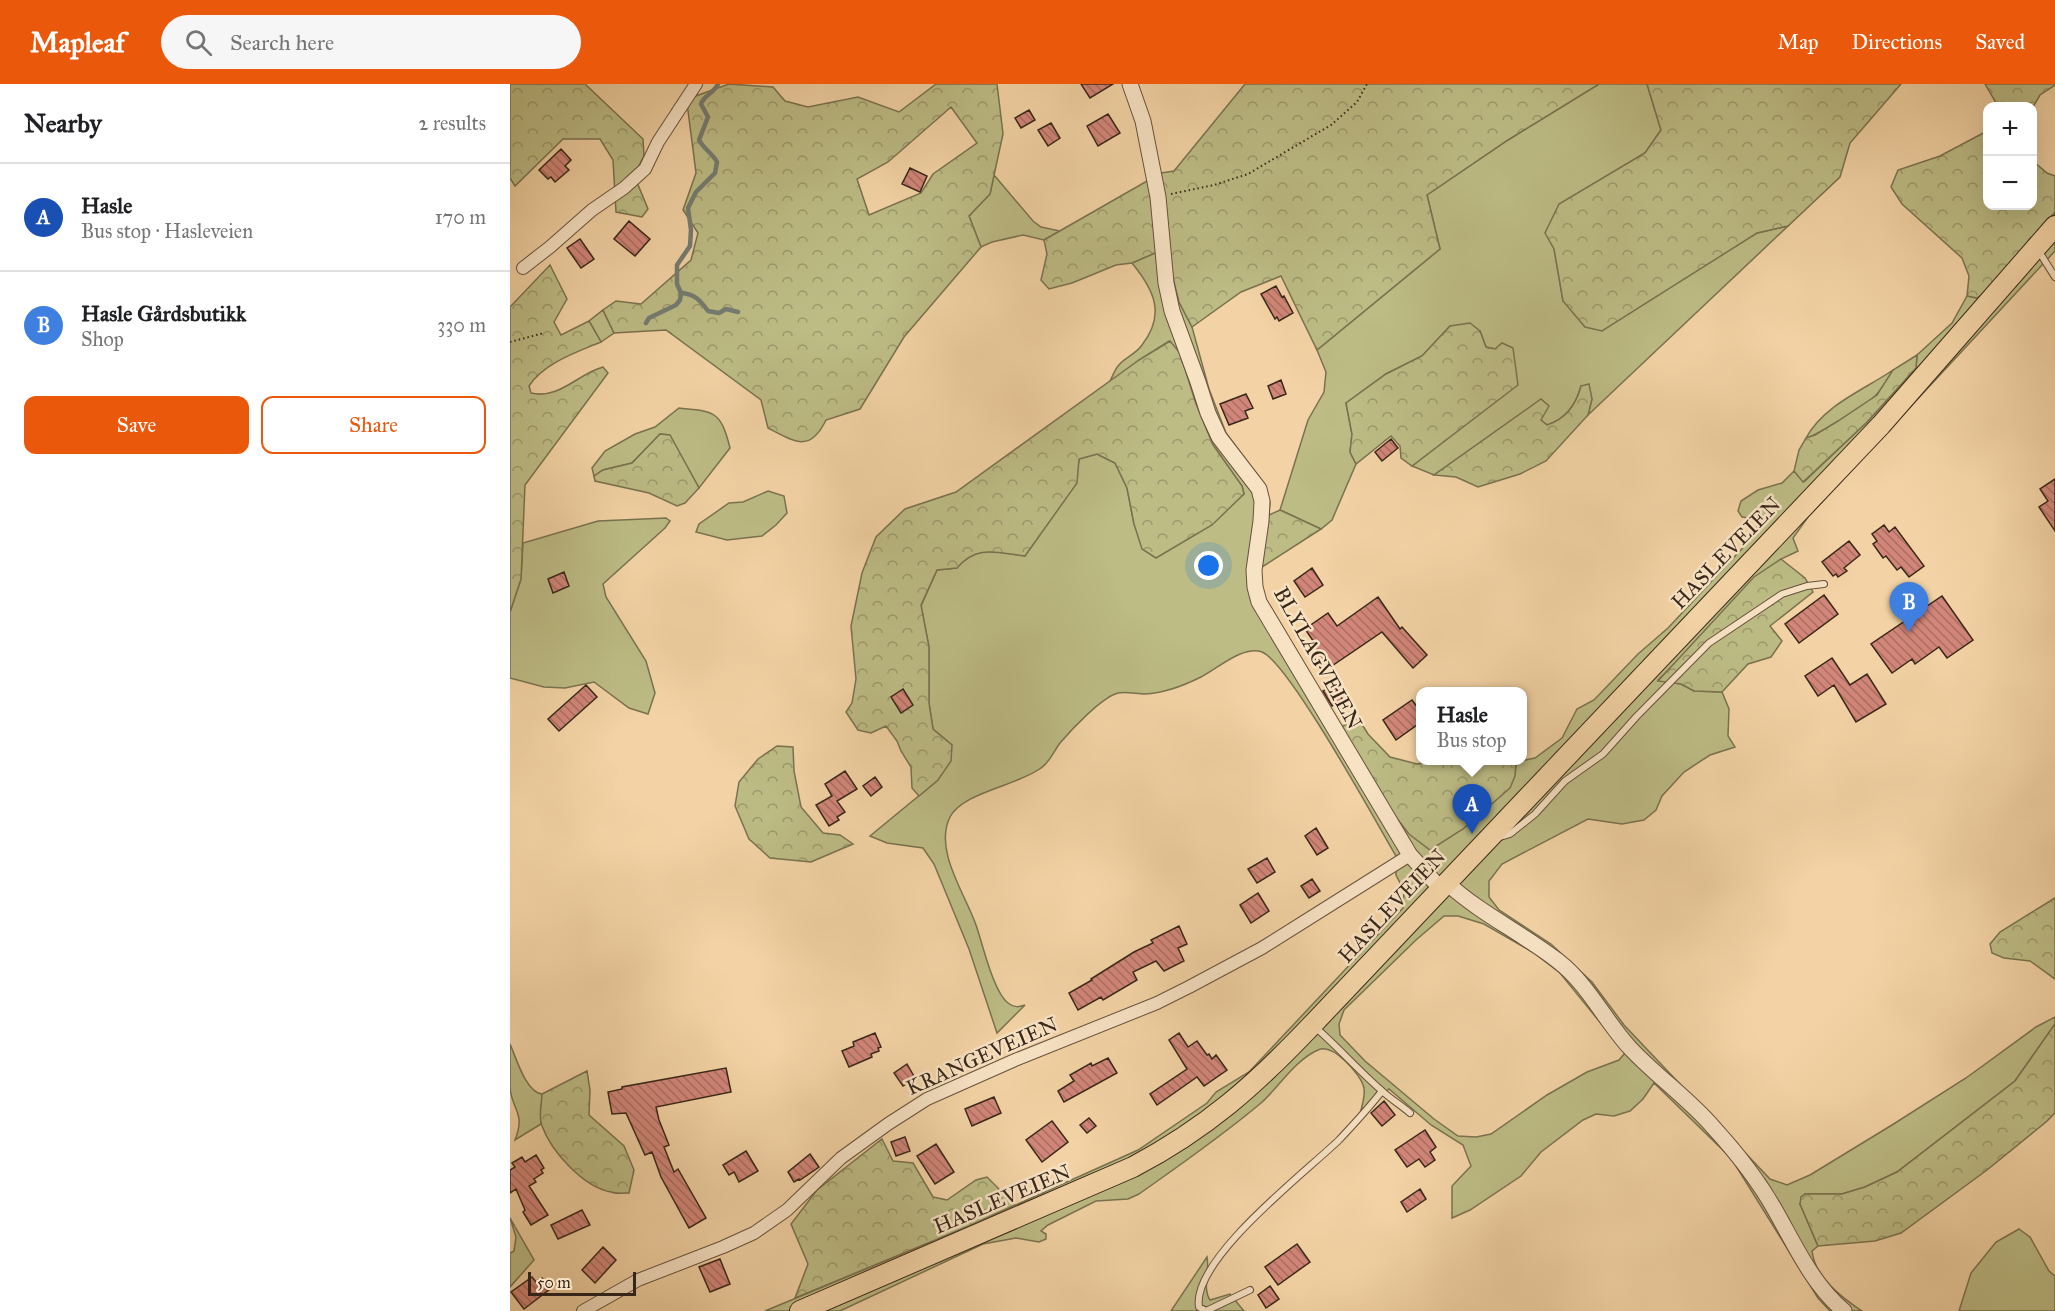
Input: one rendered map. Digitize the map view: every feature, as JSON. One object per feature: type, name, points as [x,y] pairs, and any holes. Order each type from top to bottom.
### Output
[{"type":"main road","name":"HASLEVEIEN","points":[[800,1311],[1096,1185],[1158,1154],[1213,1118],[1243,1094],[1312,1025],[1881,425],[2055,226]]},
{"type":"street","points":[[523,268],[592,210],[645,170],[658,142],[696,84]]},
{"type":"street","name":"BLYLAGVEIEN","points":[[1130,84],[1143,121],[1158,197],[1166,283],[1172,311],[1211,421],[1219,437],[1258,489],[1262,501],[1254,570],[1259,602],[1410,855],[1444,886],[1558,961],[1571,972],[1630,1048],[1711,1125],[1742,1162],[1775,1210],[1811,1274],[1844,1311]]},
{"type":"street","name":"KRANGEVEIEN","points":[[583,1311],[638,1280],[754,1233],[787,1210],[841,1158],[927,1099],[1015,1060],[1157,1003],[1189,987],[1262,948],[1410,855]]},
{"type":"lane","points":[[2036,247],[2055,277]]},
{"type":"lane","points":[[1485,842],[1510,834],[1534,814],[1565,781],[1603,753],[1709,643],[1782,594],[1807,585],[1824,584]]},
{"type":"lane","points":[[1312,1025],[1338,1046],[1382,1091],[1410,1113]]},
{"type":"lane","points":[[1251,1290],[1206,1311],[1199,1307],[1199,1295],[1205,1281],[1215,1262],[1230,1242],[1284,1188],[1338,1141],[1382,1091]]},
{"type":"path","points":[[1158,197],[1214,185],[1248,174],[1331,125],[1357,102],[1367,84]]},
{"type":"path","points":[[510,342],[544,333]]},
{"type":"green space","points":[[510,84],[585,84],[643,139],[644,156],[634,175],[648,209],[642,217],[616,212],[613,160],[600,139],[563,139],[515,186],[510,178]]},
{"type":"green space","points":[[729,84],[773,87],[785,101],[808,107],[858,97],[899,112],[936,84],[997,84],[1003,134],[990,194],[969,216],[981,247],[904,337],[860,409],[826,420],[814,437],[808,441],[794,440],[768,428],[761,400],[666,330],[614,333],[603,310],[616,301],[641,304],[691,260],[698,233],[683,210],[696,173],[687,103],[693,97]],"holes":[[[951,107],[977,143],[933,174],[921,193],[869,215],[857,179],[888,162]]]},
{"type":"green space","points":[[1245,84],[1599,84],[1508,140],[1427,195],[1440,249],[1317,350],[1281,276],[1241,292],[1192,327],[1179,302],[1170,266],[1155,253],[1132,263],[1116,265],[1072,283],[1049,289],[1041,280],[1047,254],[1044,240],[1161,173],[1174,171]]},
{"type":"green space","points":[[1599,84],[1647,84],[1661,130],[1645,153],[1560,204],[1554,248],[1563,301],[1757,233],[1788,226],[1588,415],[1592,399],[1581,386],[1576,399],[1565,415],[1547,425],[1541,420],[1541,400],[1434,475],[1412,466],[1517,384],[1495,349],[1486,347],[1480,331],[1450,326],[1422,356],[1386,374],[1346,403],[1352,434],[1350,452],[1356,464],[1332,520],[1321,529],[1280,510],[1308,420],[1324,392],[1326,372],[1317,350],[1440,249],[1427,195],[1508,140]]},
{"type":"green space","points":[[1647,84],[1901,84],[1850,143],[1840,177],[1788,226],[1757,233],[1602,331],[1585,327],[1563,301],[1554,249],[1545,233],[1559,204],[1645,153],[1661,130]]},
{"type":"green space","points":[[1985,84],[2055,84],[2040,95],[2036,102],[1995,101]]},
{"type":"green space","points":[[1983,133],[1983,210],[2037,210],[2037,164],[2047,173],[2055,176],[2055,212],[1987,291],[1977,298],[1967,296],[1969,276],[1962,258],[1902,204],[1891,187],[1898,170],[1940,156]]},
{"type":"green space","points":[[994,175],[1033,221],[1041,227],[1060,231],[1044,240],[1023,235],[981,247],[969,216],[990,194]]},
{"type":"green space","points":[[2055,212],[2055,251],[1808,517],[1793,538],[1798,551],[1781,559],[1658,680],[1681,684],[1694,691],[1722,692],[1729,709],[1728,736],[1735,747],[1710,755],[1684,772],[1662,796],[1656,810],[1644,820],[1622,824],[1588,819],[1502,864],[1489,881],[1489,897],[1499,910],[1551,944],[1592,982],[1624,1025],[1770,1179],[1787,1185],[1810,1175],[1892,1125],[1966,1078],[2036,1027],[2055,1017],[2055,1024],[2015,1081],[1897,1172],[1865,1187],[1842,1194],[1805,1194],[1800,1204],[1818,1246],[1812,1251],[1818,1269],[1830,1286],[1862,1311],[1830,1311],[1818,1298],[1731,1158],[1654,1083],[1643,1099],[1630,1111],[1614,1116],[1596,1114],[1583,1120],[1541,1152],[1521,1176],[1470,1210],[1452,1218],[1452,1186],[1471,1166],[1463,1145],[1431,1125],[1389,1089],[1361,1110],[1364,1088],[1358,1075],[1346,1061],[1324,1049],[1302,1060],[1261,1103],[1201,1150],[1139,1194],[1128,1199],[1096,1201],[1048,1225],[1041,1231],[1046,1234],[1046,1239],[1039,1242],[1016,1238],[983,1244],[840,1311],[765,1311],[969,1226],[1138,1150],[1207,1103],[1216,1092],[1249,1072],[1403,908],[1404,891],[1396,875],[1396,856],[1332,745],[1292,684],[1275,663],[1262,652],[1255,651],[1230,659],[1201,677],[1174,688],[1145,694],[1121,692],[1111,696],[1079,723],[1060,743],[1044,766],[1018,780],[966,801],[950,817],[946,830],[948,859],[977,928],[994,980],[1008,1003],[1016,1007],[1025,1005],[997,1033],[969,949],[934,864],[923,848],[887,843],[870,836],[938,780],[952,745],[933,729],[929,703],[929,647],[921,606],[937,570],[956,568],[972,555],[980,553],[996,552],[1025,556],[1076,483],[1079,459],[1097,454],[1115,463],[1127,488],[1134,524],[1236,500],[1244,494],[1242,486],[1213,445],[1169,341],[1109,383],[1118,366],[1142,345],[1154,323],[1154,302],[1151,293],[1132,263],[1155,253],[1170,266],[1179,302],[1192,327],[1209,389],[1226,433],[1261,480],[1270,502],[1260,558],[1263,600],[1385,803],[1515,776],[1516,765],[1527,765],[1527,760],[1535,758],[1562,738],[1577,709],[1594,700],[1638,654],[1668,628],[1751,539],[1758,525],[1755,519],[1742,517],[1738,511],[1741,501],[1758,490],[1782,483],[1794,471],[1804,482],[1867,422],[1916,368],[1917,355],[1952,323],[1967,296],[1977,298],[1987,291]],"holes":[[[1444,916],[1458,916],[1484,924],[1534,953],[1560,973],[1625,1053],[1619,1060],[1587,1072],[1547,1095],[1491,1134],[1476,1137],[1458,1136],[1434,1119],[1365,1061],[1340,1035],[1339,1024],[1344,1010]]]},
{"type":"green space","points":[[550,265],[567,299],[554,322],[561,335],[589,321],[601,342],[562,359],[543,371],[529,386],[531,393],[551,393],[603,367],[608,373],[525,485],[521,579],[510,612],[510,307]]},
{"type":"green space","points":[[603,310],[614,333],[601,342],[589,321]]},
{"type":"green space","points":[[1470,323],[1480,331],[1486,347],[1495,349],[1502,343],[1513,348],[1518,385],[1412,466],[1401,458],[1400,446],[1391,436],[1356,464],[1350,452],[1352,434],[1346,403],[1386,374],[1422,356],[1450,326]]},
{"type":"green space","points":[[1170,341],[1180,353],[1196,404],[1213,445],[1242,486],[1244,494],[1212,525],[1156,558],[1142,549],[1127,488],[1115,463],[1097,454],[1079,459],[1077,483],[1025,556],[996,552],[980,553],[965,560],[957,568],[937,570],[921,605],[929,647],[929,703],[933,729],[952,745],[951,761],[938,780],[919,796],[912,788],[911,767],[886,726],[871,733],[858,730],[846,712],[852,703],[856,679],[851,626],[862,573],[876,537],[905,509],[956,492],[1139,360]]},
{"type":"green space","points":[[1917,355],[1916,368],[1867,422],[1803,482],[1794,471],[1799,450],[1806,438],[1815,435],[1877,395],[1893,370]]},
{"type":"green space","points":[[1893,370],[1871,399],[1843,419],[1806,438],[1823,416],[1833,408]]},
{"type":"green space","points":[[1589,384],[1592,399],[1588,415],[1546,461],[1520,474],[1478,487],[1456,477],[1434,475],[1541,399],[1549,406],[1541,420],[1547,425],[1560,419],[1573,405],[1581,386]]},
{"type":"green space","points":[[679,408],[700,410],[714,415],[723,427],[730,448],[699,488],[669,435],[660,434],[632,463],[603,470],[594,476],[592,468],[605,451],[635,434],[655,427]]},
{"type":"green space","points":[[660,434],[670,435],[699,488],[685,503],[677,506],[649,493],[595,481],[594,476],[603,470],[632,463]]},
{"type":"green space","points":[[768,491],[784,496],[787,513],[762,536],[727,540],[696,532],[699,524],[729,503],[743,502]]},
{"type":"green space","points":[[1280,510],[1321,529],[1259,569],[1269,515]]},
{"type":"green space","points":[[666,518],[670,521],[665,528],[603,584],[606,597],[646,661],[655,693],[648,714],[629,708],[594,682],[565,688],[544,687],[510,678],[510,612],[521,579],[523,543],[598,521]]},
{"type":"green space","points":[[1781,559],[1805,578],[1813,592],[1770,626],[1782,641],[1771,657],[1748,664],[1722,692],[1694,691],[1681,684],[1658,681],[1754,577]]},
{"type":"green space","points":[[1358,718],[1368,734],[1390,757],[1416,765],[1516,765],[1515,776],[1510,788],[1463,829],[1430,850],[1409,834],[1385,803],[1341,727]]},
{"type":"green space","points":[[777,746],[793,747],[794,771],[801,807],[823,833],[840,835],[853,844],[811,862],[770,858],[749,839],[735,806],[739,782],[758,759]]},
{"type":"green space","points":[[2055,898],[2055,979],[2030,961],[2004,958],[1992,953],[1990,944],[2000,932]]},
{"type":"green space","points":[[2055,1024],[2055,1113],[2046,1122],[1987,1170],[1901,1233],[1875,1241],[1818,1246],[1800,1204],[1801,1197],[1805,1194],[1842,1194],[1865,1187],[1897,1172],[2015,1081]]},
{"type":"green space","points":[[510,1044],[526,1081],[531,1088],[542,1094],[541,1124],[515,1140],[519,1117],[510,1088]]},
{"type":"green space","points":[[587,1071],[590,1090],[589,1115],[624,1146],[634,1170],[629,1193],[615,1193],[600,1189],[579,1176],[560,1157],[542,1126],[540,1114],[542,1094]]},
{"type":"green space","points":[[882,1139],[893,1161],[913,1163],[933,1197],[947,1200],[976,1180],[987,1177],[1015,1205],[795,1298],[808,1264],[791,1224],[817,1190]]},
{"type":"green space","points":[[510,1218],[534,1260],[510,1287],[510,1253],[514,1251],[516,1237]]},
{"type":"green space","points":[[2019,1229],[2030,1237],[2049,1271],[2055,1276],[2055,1311],[1959,1311],[1971,1273],[1996,1242]]},
{"type":"green space","points":[[1207,1257],[1206,1285],[1210,1300],[1230,1294],[1244,1311],[1171,1311]]},
{"type":"building","points":[[1081,84],[1113,84],[1090,98]]},
{"type":"building","points":[[1029,110],[1035,120],[1021,128],[1015,118]]},
{"type":"building","points":[[1108,114],[1120,133],[1098,146],[1087,126]]},
{"type":"building","points":[[1051,123],[1060,138],[1048,146],[1038,130]]},
{"type":"building","points":[[561,149],[571,160],[565,166],[569,170],[555,182],[539,170]]},
{"type":"building","points":[[910,168],[927,176],[920,192],[902,184]]},
{"type":"building","points":[[629,221],[650,239],[635,256],[614,239]]},
{"type":"building","points":[[580,239],[594,259],[581,268],[567,248]]},
{"type":"building","points":[[1276,286],[1293,313],[1279,321],[1277,317],[1275,319],[1261,294]]},
{"type":"building","points":[[1281,380],[1286,394],[1273,399],[1268,386]]},
{"type":"building","points":[[1246,394],[1253,408],[1245,411],[1248,418],[1229,425],[1220,404]]},
{"type":"building","points":[[1391,439],[1398,448],[1382,461],[1375,452]]},
{"type":"building","points":[[2055,479],[2055,531],[2039,507],[2048,501],[2040,489]]},
{"type":"building","points":[[1884,525],[1889,532],[1895,527],[1924,566],[1909,577],[1901,567],[1897,570],[1886,556],[1883,558],[1873,544],[1877,541],[1872,534]]},
{"type":"building","points":[[1849,541],[1860,555],[1844,568],[1847,571],[1838,577],[1836,574],[1833,576],[1822,562]]},
{"type":"building","points":[[1312,568],[1323,585],[1305,597],[1294,581]]},
{"type":"building","points":[[564,572],[569,586],[553,593],[548,579]]},
{"type":"building","points":[[1824,595],[1838,614],[1799,643],[1785,624]]},
{"type":"building","points":[[1942,596],[1973,640],[1947,658],[1939,647],[1915,664],[1912,659],[1892,673],[1871,644]]},
{"type":"building","points":[[1378,597],[1400,629],[1402,627],[1427,655],[1413,668],[1382,632],[1323,672],[1307,647],[1314,642],[1305,629],[1328,613],[1337,626]]},
{"type":"building","points":[[1832,658],[1850,685],[1867,674],[1886,704],[1856,722],[1834,685],[1818,696],[1805,676]]},
{"type":"building","points":[[586,685],[597,697],[559,731],[548,719]]},
{"type":"building","points":[[1334,685],[1343,700],[1332,706],[1323,691]]},
{"type":"building","points":[[903,689],[913,705],[901,713],[891,697]]},
{"type":"building","points":[[1412,700],[1416,705],[1416,726],[1396,740],[1383,720]]},
{"type":"building","points":[[845,771],[857,789],[837,801],[845,812],[837,817],[839,820],[829,826],[816,805],[832,796],[825,784]]},
{"type":"building","points":[[875,777],[882,787],[871,796],[863,786]]},
{"type":"building","points":[[1316,828],[1328,848],[1317,855],[1305,836]]},
{"type":"building","points":[[1267,858],[1275,872],[1257,883],[1248,869]]},
{"type":"building","points":[[1312,879],[1320,891],[1309,898],[1301,886]]},
{"type":"building","points":[[1258,893],[1269,911],[1251,923],[1240,905]]},
{"type":"building","points":[[1179,926],[1187,944],[1178,948],[1184,961],[1164,971],[1156,961],[1133,972],[1137,980],[1103,1000],[1101,997],[1078,1010],[1069,993],[1134,952],[1153,943],[1151,940]]},
{"type":"building","points":[[875,1033],[881,1047],[878,1048],[879,1051],[871,1054],[872,1057],[849,1067],[842,1051],[854,1046],[853,1042]]},
{"type":"building","points":[[1179,1033],[1188,1047],[1197,1041],[1212,1059],[1216,1055],[1227,1070],[1204,1086],[1197,1077],[1157,1105],[1150,1094],[1187,1069],[1169,1040]]},
{"type":"building","points":[[1108,1058],[1117,1073],[1064,1102],[1058,1091],[1074,1081],[1070,1075],[1091,1063],[1092,1066]]},
{"type":"building","points":[[907,1064],[915,1078],[903,1086],[894,1073]]},
{"type":"building","points":[[726,1068],[731,1092],[656,1107],[669,1145],[664,1147],[674,1172],[678,1169],[706,1218],[689,1228],[661,1177],[652,1152],[645,1155],[626,1113],[612,1114],[608,1092],[622,1089],[622,1087]]},
{"type":"building","points":[[994,1097],[1001,1113],[972,1126],[965,1109]]},
{"type":"building","points":[[1384,1101],[1395,1115],[1382,1126],[1371,1113]]},
{"type":"building","points":[[1089,1118],[1096,1126],[1087,1133],[1080,1125]]},
{"type":"building","points":[[1052,1121],[1068,1142],[1042,1162],[1026,1140]]},
{"type":"building","points":[[1425,1130],[1436,1147],[1430,1152],[1435,1160],[1425,1167],[1419,1159],[1407,1167],[1395,1150]]},
{"type":"building","points":[[905,1137],[910,1151],[896,1156],[891,1142]]},
{"type":"building","points":[[936,1144],[954,1172],[935,1184],[917,1156]]},
{"type":"building","points":[[746,1151],[758,1171],[739,1182],[734,1172],[729,1175],[723,1165]]},
{"type":"building","points":[[810,1154],[819,1167],[794,1182],[788,1172]]},
{"type":"building","points":[[536,1155],[544,1168],[541,1170],[543,1173],[534,1179],[536,1182],[529,1186],[548,1215],[531,1225],[523,1212],[525,1210],[516,1189],[510,1193],[510,1170],[515,1167],[512,1163],[522,1157],[525,1162]]},
{"type":"building","points":[[1420,1189],[1426,1199],[1407,1212],[1401,1202]]},
{"type":"building","points":[[582,1210],[590,1225],[558,1239],[551,1225]]},
{"type":"building","points":[[1297,1244],[1310,1262],[1278,1285],[1265,1267]]},
{"type":"building","points":[[603,1247],[616,1260],[595,1283],[582,1270]]},
{"type":"building","points":[[720,1259],[730,1284],[710,1292],[699,1267]]},
{"type":"building","points":[[532,1277],[536,1282],[542,1278],[550,1289],[524,1309],[511,1292]]},
{"type":"building","points":[[1270,1286],[1279,1299],[1266,1308],[1258,1295]]},
{"type":"waterway","points":[[646,323],[649,318],[676,305],[680,300],[677,265],[690,246],[691,230],[688,208],[696,192],[715,173],[717,162],[699,140],[708,117],[701,104],[718,84]]},
{"type":"waterway","points":[[681,293],[697,298],[708,311],[719,313],[726,309],[738,312]]},
{"type":"place","name":"Hasle Gårdsbutikk","points":[[1909,632]]},
{"type":"place","name":"Hasle","points":[[1472,834]]}]
